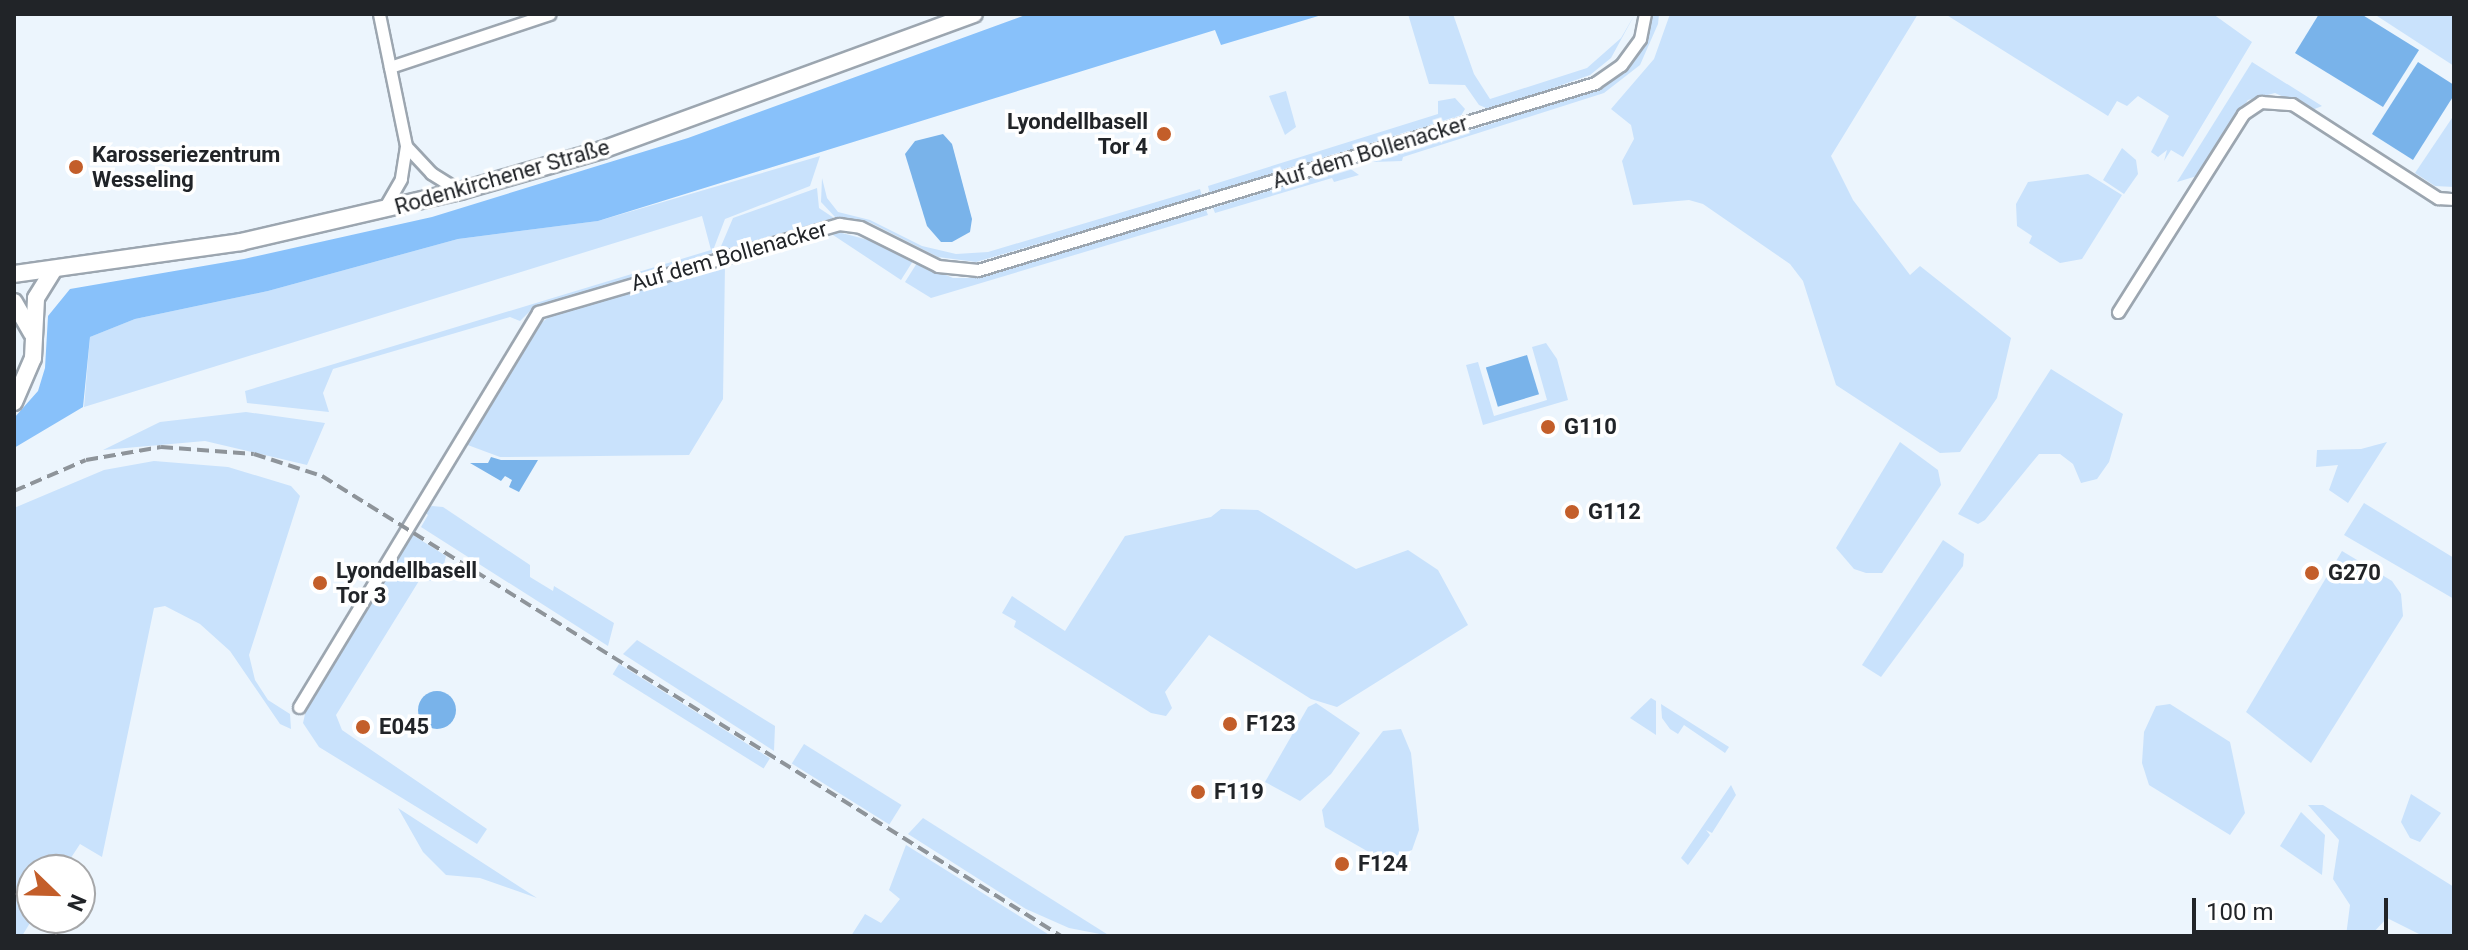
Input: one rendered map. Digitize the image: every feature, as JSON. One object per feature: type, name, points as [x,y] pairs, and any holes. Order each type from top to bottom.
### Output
[{"type":"main road","name":"Rodenkirchener Straße","points":[[14,274],[53,271],[241,242],[460,191],[602,150],[974,14]]},
{"type":"main road","points":[[14,402],[33,358],[36,298],[53,271]]},
{"type":"main road","points":[[14,302],[32,333]]},
{"type":"street","points":[[379,14],[406,146],[401,179],[383,210]]},
{"type":"street","points":[[390,67],[549,14]]},
{"type":"street","name":"Auf dem Bollenacker","points":[[299,707],[538,312],[839,224],[860,227],[938,266],[978,270],[1595,83],[1627,57],[1640,39],[1645,14]]},
{"type":"street","points":[[2118,312],[2243,114],[2261,102],[2292,104],[2438,198],[2454,199]]},
{"type":"street","points":[[406,146],[431,173],[460,191]]},
{"type":"shaded area","points":[[1028,14],[1325,14],[1221,45],[1215,30],[598,221],[458,239],[268,291],[135,319],[90,337],[83,407],[14,448],[14,418],[38,391],[45,368],[48,316],[70,289],[244,259],[432,217],[688,138]]},
{"type":"shaded area","points":[[1408,14],[1453,14],[1474,74],[1490,99],[1587,68],[1621,38],[1635,14],[1611,58],[1590,75],[1491,110],[1479,105],[1465,85],[1429,84]]},
{"type":"shaded area","points":[[1653,14],[1659,14],[1658,24],[1640,65],[1604,93],[1403,157],[1402,161],[1373,162],[1602,88],[1635,61]]},
{"type":"shaded area","points":[[1670,14],[1918,14],[1831,156],[1853,200],[1910,275],[1920,266],[2011,338],[1997,398],[1960,452],[1940,453],[1836,385],[1803,281],[1790,264],[1703,204],[1689,200],[1633,205],[1622,161],[1634,139],[1631,125],[1611,109],[1654,59]]},
{"type":"shaded area","points":[[1945,14],[2213,14],[2252,42],[2183,157],[2171,150],[2164,161],[2167,150],[2158,157],[2151,152],[2169,116],[2138,96],[2127,106],[2117,101],[2108,116]]},
{"type":"shaded area","points":[[2319,14],[2361,14],[2419,50],[2383,107],[2295,53]]},
{"type":"shaded area","points":[[2374,14],[2454,14],[2454,66]]},
{"type":"shaded area","points":[[2252,62],[2322,106],[2312,110],[2275,93],[2248,100],[2197,176],[2177,182]]},
{"type":"shaded area","points":[[2418,62],[2454,85],[2454,95],[2413,160],[2372,134]]},
{"type":"shaded area","points":[[1286,91],[1296,127],[1285,135],[1269,96]]},
{"type":"shaded area","points":[[1455,98],[1465,109],[1459,119],[1210,194],[1208,186],[1438,114],[1438,101]]},
{"type":"shaded area","points":[[2454,115],[2454,187],[2435,186],[2415,173]]},
{"type":"shaded area","points":[[943,134],[952,144],[972,219],[970,232],[952,242],[941,242],[927,226],[905,154],[915,141]]},
{"type":"shaded area","points":[[2122,148],[2136,160],[2138,174],[2124,194],[2103,180]]},
{"type":"shaded area","points":[[820,156],[810,186],[725,219],[712,253],[533,308],[520,321],[510,317],[333,369],[323,393],[329,412],[247,403],[245,391],[711,250],[702,216],[84,407],[90,337],[135,319],[268,291],[458,239],[598,221]]},
{"type":"shaded area","points":[[1348,167],[1359,175],[1334,182],[1332,178],[1215,213],[1213,208]]},
{"type":"shaded area","points":[[2088,174],[2122,195],[2082,259],[2060,263],[2029,243],[2032,236],[2017,226],[2016,204],[2028,182]]},
{"type":"shaded area","points":[[822,178],[827,198],[838,212],[870,220],[922,246],[956,254],[988,252],[1200,189],[1202,196],[976,262],[938,257],[869,222],[836,218],[821,202]]},
{"type":"shaded area","points":[[817,188],[819,208],[834,218],[719,251],[733,218]]},
{"type":"shaded area","points":[[1206,210],[1208,215],[931,298],[905,282],[917,263],[953,278],[978,278]]},
{"type":"shaded area","points":[[838,232],[876,242],[913,261],[901,280],[830,233],[725,265],[723,399],[689,455],[500,457],[465,444],[536,327],[550,316],[823,233]]},
{"type":"shaded area","points":[[1546,343],[1557,359],[1568,400],[1483,425],[1466,365],[1478,362],[1494,416],[1547,400],[1532,347]]},
{"type":"shaded area","points":[[1527,355],[1539,394],[1498,407],[1486,368]]},
{"type":"shaded area","points":[[2051,369],[2123,414],[2109,462],[2097,479],[2081,483],[2073,464],[2060,454],[2039,454],[1985,520],[1978,524],[1958,514]]},
{"type":"shaded area","points":[[246,412],[325,423],[307,465],[205,441],[103,450],[160,422]]},
{"type":"shaded area","points":[[1900,442],[1938,470],[1941,485],[1882,573],[1866,573],[1854,569],[1836,548]]},
{"type":"shaded area","points":[[2387,442],[2348,503],[2329,490],[2338,465],[2316,467],[2317,450],[2361,449]]},
{"type":"shaded area","points":[[491,457],[538,460],[519,492],[509,487],[512,480],[505,476],[501,481],[470,463],[488,463]]},
{"type":"shaded area","points":[[154,461],[228,467],[291,486],[300,496],[249,655],[255,680],[268,700],[290,714],[291,729],[280,724],[230,651],[200,624],[165,606],[154,608],[102,857],[80,844],[73,854],[16,854],[16,934],[23,934],[14,936],[14,508],[104,470]]},
{"type":"shaded area","points":[[2364,503],[2454,558],[2454,599],[2344,535]]},
{"type":"shaded area","points":[[432,506],[443,507],[530,565],[530,577],[553,591],[554,586],[614,623],[608,646],[421,527],[428,515],[422,510]]},
{"type":"shaded area","points":[[1221,509],[1258,510],[1356,569],[1408,550],[1438,570],[1468,625],[1337,707],[1311,699],[1209,635],[1165,692],[1172,708],[1166,716],[1151,713],[1014,627],[1016,621],[1002,613],[1012,596],[1065,631],[1125,536],[1211,517]]},
{"type":"shaded area","points":[[408,532],[446,556],[443,568],[430,581],[422,576],[336,715],[342,730],[487,829],[477,844],[319,747],[303,723],[310,692]]},
{"type":"shaded area","points":[[1943,540],[1964,554],[1963,566],[1881,677],[1862,665]]},
{"type":"shaded area","points":[[2342,551],[2392,581],[2401,594],[2403,616],[2311,763],[2246,712]]},
{"type":"shaded area","points":[[637,640],[775,726],[774,751],[623,654]]},
{"type":"shaded area","points":[[619,664],[770,758],[764,769],[613,674]]},
{"type":"shaded area","points":[[437,691],[451,696],[456,710],[451,724],[437,729],[423,724],[418,710],[423,696]]},
{"type":"shaded area","points":[[1651,698],[1656,701],[1656,735],[1630,718]]},
{"type":"shaded area","points":[[1316,703],[1360,733],[1331,774],[1300,801],[1265,782],[1308,707]]},
{"type":"shaded area","points":[[1661,704],[1729,747],[1725,753],[1684,725],[1678,734],[1670,729],[1662,718]]},
{"type":"shaded area","points":[[2170,704],[2230,742],[2245,813],[2230,835],[2149,785],[2142,763],[2144,732],[2156,706]]},
{"type":"shaded area","points":[[1401,729],[1411,753],[1419,830],[1412,850],[1392,857],[1374,855],[1325,827],[1322,810],[1383,731]]},
{"type":"shaded area","points":[[804,744],[902,805],[889,824],[792,764]]},
{"type":"shaded area","points":[[1731,785],[1736,795],[1712,833],[1706,830],[1710,835],[1688,865],[1681,858]]},
{"type":"shaded area","points":[[2411,794],[2441,813],[2420,842],[2410,838],[2401,822]]},
{"type":"shaded area","points":[[2308,805],[2323,805],[2454,887],[2454,936],[2423,936],[2387,918],[2370,936],[2346,936],[2350,905],[2333,879],[2339,840]]},
{"type":"shaded area","points":[[398,808],[537,898],[480,878],[446,875],[423,852]]},
{"type":"shaded area","points":[[2301,812],[2325,835],[2322,875],[2280,846]]},
{"type":"shaded area","points":[[923,818],[1110,936],[1069,928],[1026,909],[908,834]]},
{"type":"shaded area","points":[[906,845],[1051,936],[851,936],[865,914],[881,923],[900,899],[889,890]]},
{"type":"railway","points":[[14,491],[86,460],[161,447],[254,454],[322,476],[1061,936]]},
{"type":"place","name":"Lyondellbasell Tor 4","points":[[1164,134]]},
{"type":"place","name":"Karosseriezentrum Wesseling","points":[[76,167]]},
{"type":"place","name":"G110","points":[[1548,427]]},
{"type":"place","name":"G112","points":[[1572,512]]},
{"type":"place","name":"G270","points":[[2312,573]]},
{"type":"place","name":"Lyondellbasell Tor 3","points":[[320,583]]},
{"type":"place","name":"F123","points":[[1230,724]]},
{"type":"place","name":"E045","points":[[363,727]]},
{"type":"place","name":"F119","points":[[1198,792]]},
{"type":"place","name":"F124","points":[[1342,864]]}]
